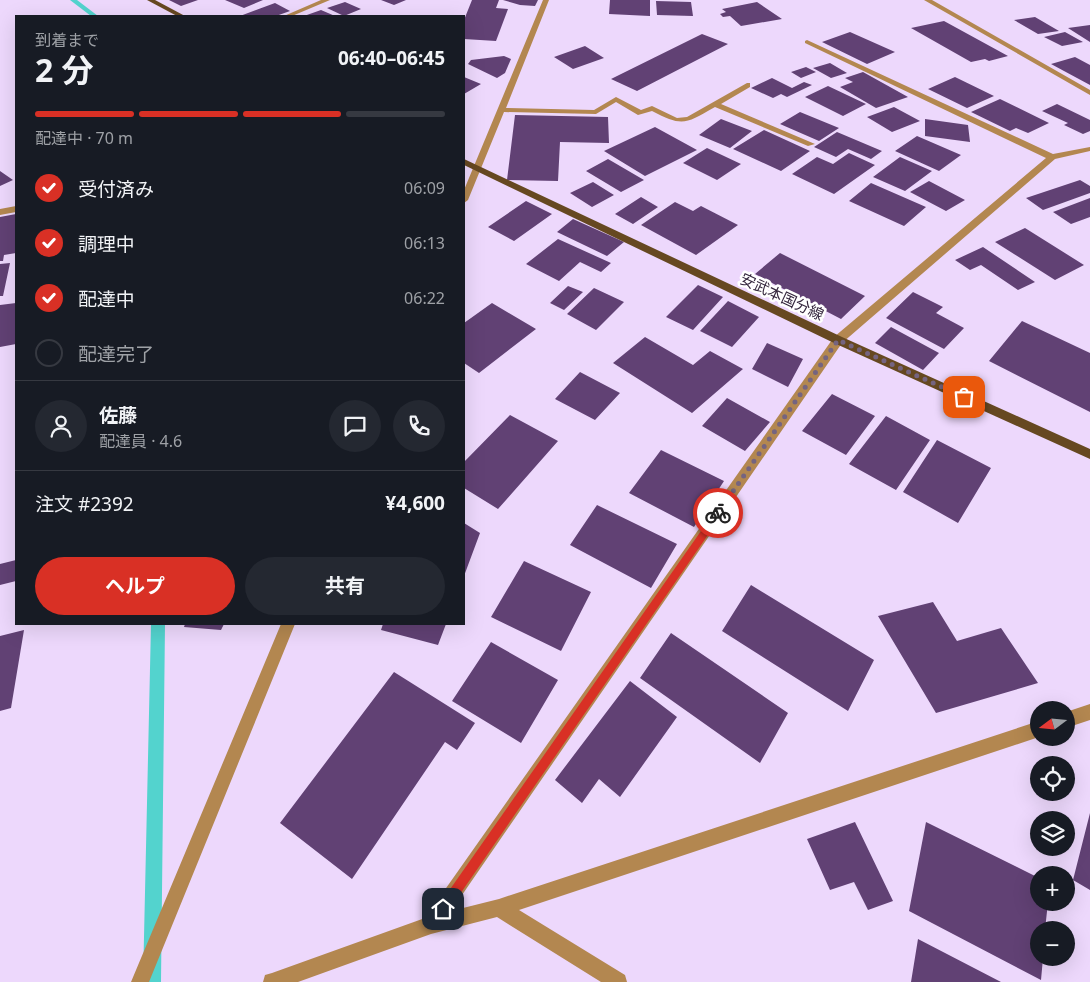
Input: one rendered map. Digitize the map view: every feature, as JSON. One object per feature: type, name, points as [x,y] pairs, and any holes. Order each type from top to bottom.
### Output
[{"type":"main road","points":[[150,0],[180,15]]},
{"type":"main road","name":"安武本国分線","points":[[465,162],[838,340],[1090,454]]},
{"type":"street","points":[[290,15],[327,0]]},
{"type":"street","points":[[465,198],[546,0]]},
{"type":"street","points":[[927,0],[1090,92]]},
{"type":"street","points":[[807,42],[1052,157]]},
{"type":"street","points":[[501,110],[596,112],[616,99],[641,114],[652,108],[676,120],[689,119],[747,85]]},
{"type":"street","points":[[715,104],[811,144]]},
{"type":"street","points":[[431,925],[838,340],[1052,157],[1090,149]]},
{"type":"street","points":[[0,212],[15,209]]},
{"type":"street","points":[[140,982],[288,625]]},
{"type":"street","points":[[1075,717],[1090,712]]},
{"type":"street","points":[[272,982],[431,925],[499,908],[1030,732]]},
{"type":"street","points":[[499,908],[618,982]]},
{"type":"building","points":[[169,0],[198,0],[181,6]]},
{"type":"building","points":[[225,0],[263,0],[244,8]]},
{"type":"building","points":[[381,0],[406,0],[394,5]]},
{"type":"building","points":[[472,0],[499,0],[496,8],[508,9],[496,41],[465,39],[465,18]]},
{"type":"building","points":[[503,0],[538,0],[535,6],[520,5]]},
{"type":"building","points":[[610,0],[650,0],[650,16],[609,14]]},
{"type":"building","points":[[656,1],[691,2],[693,16],[657,15]]},
{"type":"building","points":[[345,2],[361,9],[342,15],[327,8]]},
{"type":"building","points":[[757,2],[782,19],[741,26],[730,16],[723,17],[720,14],[726,12],[722,9]]},
{"type":"building","points":[[275,3],[290,11],[279,15],[243,15]]},
{"type":"building","points":[[321,10],[333,15],[307,15]]},
{"type":"building","points":[[1035,17],[1059,31],[1038,34],[1014,20]]},
{"type":"building","points":[[944,21],[1008,56],[989,61],[985,59],[971,62],[911,28]]},
{"type":"building","points":[[1090,25],[1090,42],[1068,28]]},
{"type":"building","points":[[850,32],[895,52],[867,64],[822,42]]},
{"type":"building","points":[[1065,32],[1083,42],[1062,46],[1044,37]]},
{"type":"building","points":[[702,34],[728,44],[637,91],[611,79]]},
{"type":"building","points":[[585,46],[604,58],[573,69],[554,57]]},
{"type":"building","points":[[504,56],[511,59],[505,73],[497,78],[468,64],[471,60]]},
{"type":"building","points":[[1075,57],[1090,65],[1090,85],[1051,64]]},
{"type":"building","points":[[830,63],[847,73],[831,78],[813,68]]},
{"type":"building","points":[[806,67],[816,72],[801,78],[791,72]]},
{"type":"building","points":[[863,72],[908,97],[876,108],[840,87],[853,82],[845,78]]},
{"type":"building","points":[[465,77],[481,84],[465,93]]},
{"type":"building","points":[[955,77],[994,96],[967,108],[928,89]]},
{"type":"building","points":[[772,78],[792,88],[804,82],[812,85],[787,97],[781,94],[773,98],[751,88]]},
{"type":"building","points":[[828,86],[866,104],[843,116],[805,97]]},
{"type":"building","points":[[1000,99],[1049,123],[1028,133],[1016,128],[1010,131],[971,112]]},
{"type":"building","points":[[1057,104],[1090,120],[1090,131],[1083,134],[1064,125],[1068,123],[1042,111]]},
{"type":"building","points":[[894,107],[920,121],[892,132],[867,117]]},
{"type":"building","points":[[800,112],[839,128],[819,141],[780,124]]},
{"type":"building","points":[[515,115],[608,117],[609,143],[560,142],[558,181],[507,180]]},
{"type":"building","points":[[721,119],[752,131],[730,148],[699,135]]},
{"type":"building","points":[[925,119],[968,125],[970,142],[925,136]]},
{"type":"building","points":[[655,127],[697,150],[645,176],[604,151]]},
{"type":"building","points":[[764,130],[810,151],[781,171],[733,149]]},
{"type":"building","points":[[837,132],[882,151],[871,159],[848,149],[836,157],[814,147]]},
{"type":"building","points":[[917,136],[961,155],[939,171],[895,151]]},
{"type":"building","points":[[707,148],[741,164],[717,180],[683,163]]},
{"type":"building","points":[[849,153],[875,165],[834,194],[792,174],[817,157],[833,164]]},
{"type":"building","points":[[900,157],[932,171],[905,191],[873,177]]},
{"type":"building","points":[[608,159],[644,180],[621,192],[586,171]]},
{"type":"building","points":[[0,171],[13,180],[0,186]]},
{"type":"building","points":[[1080,180],[1090,186],[1090,193],[1043,210],[1026,198]]},
{"type":"building","points":[[929,181],[965,200],[946,211],[910,192]]},
{"type":"building","points":[[593,182],[614,195],[592,207],[570,193]]},
{"type":"building","points":[[871,183],[926,207],[904,226],[849,201]]},
{"type":"building","points":[[641,197],[658,207],[633,224],[615,214]]},
{"type":"building","points":[[1090,198],[1090,217],[1071,224],[1053,212]]},
{"type":"building","points":[[526,201],[552,214],[514,241],[488,227]]},
{"type":"building","points":[[675,202],[693,211],[701,206],[738,225],[696,255],[641,225]]},
{"type":"building","points":[[15,214],[15,253],[4,255],[3,261],[0,261],[0,217]]},
{"type":"building","points":[[573,219],[624,242],[607,256],[557,232]]},
{"type":"building","points":[[1025,228],[1084,265],[1055,280],[995,242]]},
{"type":"building","points":[[558,239],[611,263],[601,272],[580,262],[559,281],[526,264]]},
{"type":"building","points":[[983,247],[1035,282],[1018,290],[981,265],[970,270],[955,260]]},
{"type":"building","points":[[780,253],[865,296],[841,319],[755,274]]},
{"type":"building","points":[[10,263],[3,296],[0,296],[0,264]]},
{"type":"building","points":[[698,285],[723,297],[693,330],[666,317]]},
{"type":"building","points":[[568,286],[583,292],[564,310],[550,303]]},
{"type":"building","points":[[594,288],[624,302],[596,330],[567,314]]},
{"type":"building","points":[[913,292],[943,307],[936,313],[964,328],[944,349],[886,318]]},
{"type":"building","points":[[728,301],[759,317],[732,347],[700,331]]},
{"type":"building","points":[[15,303],[15,344],[0,347],[0,305]]},
{"type":"building","points":[[492,303],[536,329],[479,373],[465,364],[465,322]]},
{"type":"building","points":[[1022,321],[1090,353],[1090,412],[989,361]]},
{"type":"building","points":[[891,327],[939,353],[923,370],[875,343]]},
{"type":"building","points":[[645,337],[693,365],[710,351],[743,369],[692,413],[613,363]]},
{"type":"building","points":[[767,343],[803,359],[788,387],[752,369]]},
{"type":"building","points":[[580,372],[620,393],[595,420],[555,399]]},
{"type":"building","points":[[832,394],[875,416],[846,455],[802,431]]},
{"type":"building","points":[[727,398],[770,422],[745,451],[702,426]]},
{"type":"building","points":[[510,415],[558,441],[498,509],[465,489],[465,461]]},
{"type":"building","points":[[886,416],[930,440],[896,490],[849,464]]},
{"type":"building","points":[[937,440],[991,468],[958,523],[903,492]]},
{"type":"building","points":[[661,450],[724,481],[694,527],[629,493]]},
{"type":"building","points":[[597,505],[677,544],[651,588],[570,545]]},
{"type":"building","points":[[465,524],[480,533],[465,573]]},
{"type":"building","points":[[15,560],[15,581],[0,585],[0,564]]},
{"type":"building","points":[[524,561],[591,592],[561,651],[491,617]]},
{"type":"building","points":[[751,585],[874,660],[848,711],[722,631]]},
{"type":"building","points":[[933,602],[957,641],[1001,628],[1038,683],[936,713],[878,616]]},
{"type":"building","points":[[185,625],[224,625],[221,630],[184,627]]},
{"type":"building","points":[[383,625],[446,625],[438,645],[381,630]]},
{"type":"building","points":[[24,630],[11,708],[0,711],[0,636]]},
{"type":"building","points":[[671,633],[788,713],[760,763],[640,678]]},
{"type":"building","points":[[491,642],[558,680],[521,743],[452,701]]},
{"type":"building","points":[[394,672],[475,723],[457,750],[445,742],[352,879],[280,823]]},
{"type":"building","points":[[630,681],[677,717],[620,797],[599,779],[582,803],[555,780]]},
{"type":"building","points":[[1090,813],[1090,890],[1075,881],[1075,872]]},
{"type":"building","points":[[855,822],[893,901],[868,910],[854,882],[830,890],[807,839]]},
{"type":"building","points":[[926,822],[1030,874],[1030,911],[1047,911],[1046,921],[1030,921],[1030,966],[1042,966],[1041,980],[909,911]]},
{"type":"building","points":[[918,939],[1001,982],[911,982]]},
{"type":"waterway","points":[[73,0],[94,15]]},
{"type":"waterway","points":[[152,982],[158,625]]},
{"type":"way so far","points":[[718,513],[838,340],[964,397]]},
{"type":"route","points":[[443,909],[718,513]]}]
